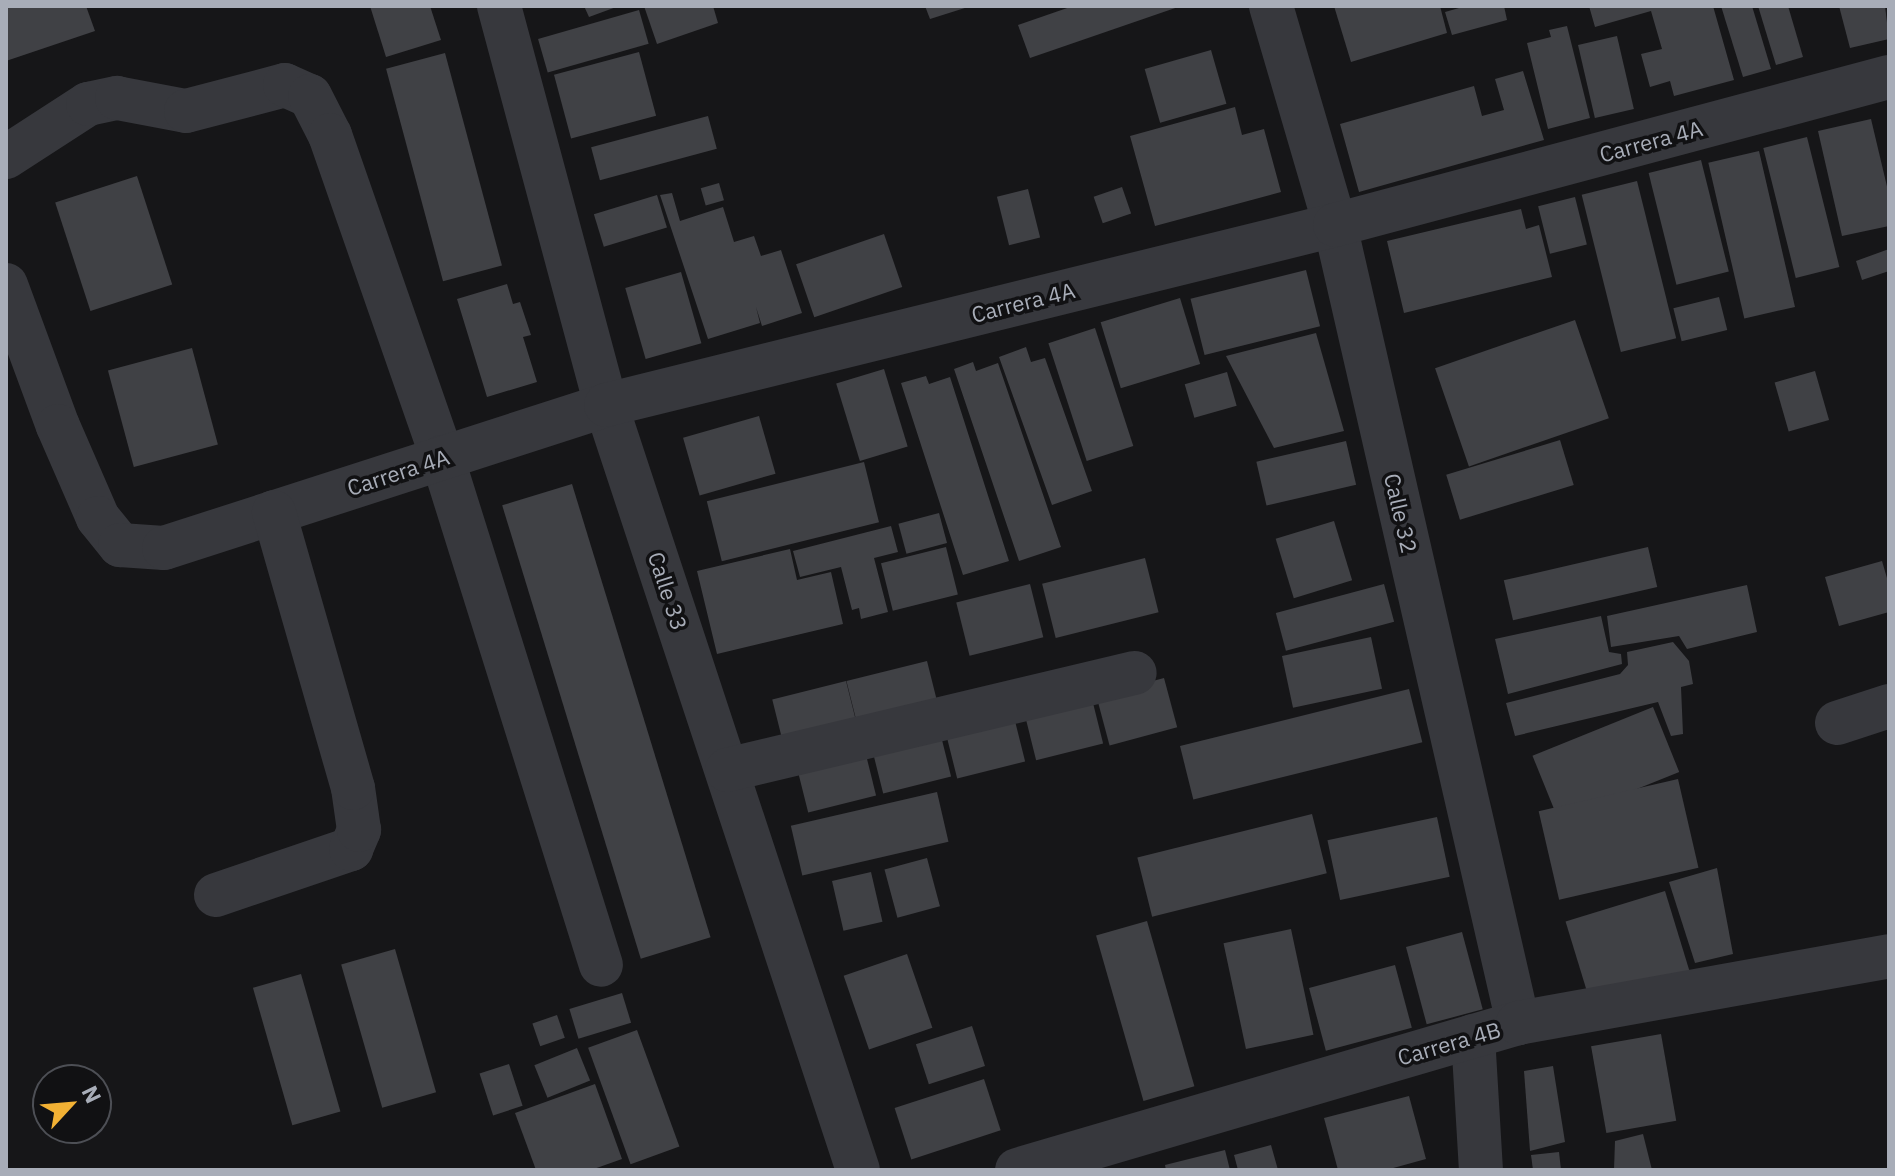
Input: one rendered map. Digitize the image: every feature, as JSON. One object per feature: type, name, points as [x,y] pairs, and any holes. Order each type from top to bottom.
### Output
[{"type":"street","name":"Calle 33","points":[[499,6],[606,405],[858,1170]]},
{"type":"street","name":"Calle 32","points":[[1271,6],[1335,225],[1518,1023]]},
{"type":"street","name":"Carrera 4A","points":[[6,285],[58,426],[98,518],[120,545],[164,548],[606,405],[1335,225],[1889,77]]},
{"type":"street","points":[[6,157],[88,104],[117,98],[186,111],[285,85],[310,96],[330,135],[442,457],[601,965]]},
{"type":"street","points":[[216,895],[351,849],[359,830],[353,788],[274,512]]},
{"type":"street","points":[[727,770],[1135,673]]},
{"type":"street","points":[[1837,723],[1889,706]]},
{"type":"street","name":"Carrera 4B","points":[[1017,1170],[1518,1023],[1889,956]]},
{"type":"street","points":[[1473,1036],[1481,1170]]},
{"type":"building","points":[[6,6],[86,6],[95,31],[6,61]]},
{"type":"building","points":[[370,6],[430,6],[441,40],[386,57]]},
{"type":"building","points":[[584,6],[619,6],[589,17]]},
{"type":"building","points":[[644,6],[713,6],[718,23],[657,44]]},
{"type":"building","points":[[925,6],[968,6],[968,7],[930,19]]},
{"type":"building","points":[[1073,6],[1181,6],[1030,58],[1018,25]]},
{"type":"building","points":[[1334,6],[1440,6],[1447,33],[1351,62]]},
{"type":"building","points":[[1466,6],[1504,6],[1507,20],[1452,35],[1445,12]]},
{"type":"building","points":[[1589,6],[1713,6],[1734,80],[1674,96],[1670,81],[1650,87],[1641,54],[1662,49],[1651,11],[1595,27]]},
{"type":"building","points":[[1721,6],[1752,6],[1771,69],[1743,77]]},
{"type":"building","points":[[1758,6],[1788,6],[1803,57],[1776,65]]},
{"type":"building","points":[[1839,6],[1885,6],[1889,39],[1850,48]]},
{"type":"building","points":[[639,10],[649,44],[548,73],[538,39]]},
{"type":"building","points":[[1567,26],[1590,118],[1548,129],[1527,43],[1551,37],[1549,30]]},
{"type":"building","points":[[1617,36],[1634,109],[1595,118],[1578,45]]},
{"type":"building","points":[[1211,50],[1226,104],[1160,123],[1145,69]]},
{"type":"building","points":[[639,52],[656,116],[571,139],[554,75]]},
{"type":"building","points":[[445,53],[502,266],[443,281],[386,69]]},
{"type":"building","points":[[1523,71],[1544,140],[1359,192],[1340,124],[1474,86],[1482,116],[1504,110],[1495,79]]},
{"type":"building","points":[[1235,107],[1242,135],[1264,129],[1281,192],[1155,226],[1130,136]]},
{"type":"building","points":[[708,116],[717,149],[600,180],[591,147]]},
{"type":"building","points":[[1871,119],[1889,195],[1889,226],[1842,236],[1818,131]]},
{"type":"building","points":[[1807,137],[1839,267],[1796,278],[1763,148]]},
{"type":"building","points":[[1759,151],[1795,307],[1744,319],[1708,163]]},
{"type":"building","points":[[1701,160],[1729,272],[1676,285],[1649,173]]},
{"type":"building","points":[[137,176],[172,284],[90,311],[55,203]]},
{"type":"building","points":[[1637,181],[1676,338],[1621,352],[1582,195]]},
{"type":"building","points":[[719,183],[724,200],[706,206],[701,188]]},
{"type":"building","points":[[1122,187],[1131,213],[1103,223],[1094,197]]},
{"type":"building","points":[[1028,189],[1040,238],[1009,245],[997,197]]},
{"type":"building","points":[[672,193],[680,221],[723,207],[734,242],[754,236],[761,256],[781,250],[802,313],[762,326],[756,307],[760,323],[708,339],[660,195]]},
{"type":"building","points":[[657,195],[667,228],[604,247],[594,214]]},
{"type":"building","points":[[1575,197],[1587,245],[1550,254],[1538,206]]},
{"type":"building","points":[[1521,209],[1526,229],[1539,225],[1552,277],[1404,313],[1387,241]]},
{"type":"building","points":[[884,234],[902,287],[814,317],[796,264]]},
{"type":"building","points":[[1889,249],[1889,271],[1862,280],[1856,261]]},
{"type":"building","points":[[1306,270],[1320,326],[1205,355],[1191,299]]},
{"type":"building","points":[[681,272],[701,343],[646,359],[625,288]]},
{"type":"building","points":[[507,284],[513,304],[520,302],[531,335],[523,337],[537,382],[487,397],[457,299]]},
{"type":"building","points":[[1719,297],[1727,330],[1682,341],[1673,308]]},
{"type":"building","points":[[1180,298],[1200,364],[1121,388],[1101,322]]},
{"type":"building","points":[[1575,320],[1609,418],[1469,467],[1435,368]]},
{"type":"building","points":[[1095,328],[1133,446],[1087,461],[1048,343]]},
{"type":"building","points":[[1316,333],[1344,431],[1274,448],[1226,356]]},
{"type":"building","points":[[1026,347],[1031,362],[1045,358],[1092,491],[1052,505],[999,357]]},
{"type":"building","points":[[192,348],[218,445],[134,467],[108,371]]},
{"type":"building","points":[[973,362],[976,371],[998,363],[1061,547],[1019,561],[954,369]]},
{"type":"building","points":[[884,369],[908,446],[860,461],[836,384]]},
{"type":"building","points":[[1815,371],[1829,420],[1789,432],[1775,383]]},
{"type":"building","points":[[1227,372],[1237,406],[1194,418],[1185,384]]},
{"type":"building","points":[[926,376],[929,384],[950,377],[1009,561],[963,575],[901,383]]},
{"type":"building","points":[[759,416],[776,474],[700,495],[683,438]]},
{"type":"building","points":[[1560,440],[1574,485],[1460,520],[1446,475]]},
{"type":"building","points":[[1346,441],[1356,485],[1266,506],[1256,462]]},
{"type":"building","points":[[864,462],[879,522],[722,561],[707,501]]},
{"type":"building","points":[[572,484],[711,937],[641,959],[502,505]]},
{"type":"building","points":[[939,513],[947,543],[906,554],[898,524]]},
{"type":"building","points":[[1334,521],[1352,580],[1294,598],[1276,539]]},
{"type":"building","points":[[891,526],[898,552],[874,558],[888,612],[861,619],[859,608],[852,610],[841,567],[800,577],[793,551]]},
{"type":"building","points":[[946,547],[958,595],[893,611],[881,563]]},
{"type":"building","points":[[1648,547],[1657,587],[1513,620],[1504,580]]},
{"type":"building","points":[[790,549],[797,580],[831,572],[843,624],[717,654],[697,571]]},
{"type":"building","points":[[1145,558],[1159,612],[1056,638],[1042,584]]},
{"type":"building","points":[[1882,561],[1889,585],[1889,612],[1839,626],[1825,577]]},
{"type":"building","points":[[1030,584],[1043,637],[970,656],[956,602]]},
{"type":"building","points":[[1384,584],[1394,622],[1286,651],[1276,613]]},
{"type":"building","points":[[1747,585],[1757,632],[1687,649],[1679,636],[1611,647],[1607,616]]},
{"type":"building","points":[[1601,616],[1609,652],[1621,654],[1622,664],[1508,694],[1495,639]]},
{"type":"building","points":[[1371,637],[1382,689],[1293,708],[1282,656]]},
{"type":"building","points":[[1673,642],[1689,661],[1693,684],[1681,687],[1683,734],[1671,736],[1658,702],[1515,736],[1506,703],[1620,674],[1628,665],[1627,652]]},
{"type":"building","points":[[927,661],[941,715],[860,735],[846,681]]},
{"type":"building","points":[[1164,678],[1177,727],[1110,745],[1096,696]]},
{"type":"building","points":[[846,681],[860,735],[786,754],[772,699]]},
{"type":"building","points":[[1409,689],[1422,742],[1193,799],[1180,746]]},
{"type":"building","points":[[1091,695],[1103,744],[1036,760],[1024,712]]},
{"type":"building","points":[[1653,707],[1679,772],[1559,821],[1532,756]]},
{"type":"building","points":[[1013,713],[1025,762],[957,778],[945,730]]},
{"type":"building","points":[[939,728],[951,777],[883,793],[871,745]]},
{"type":"building","points":[[864,747],[876,796],[808,812],[796,764]]},
{"type":"building","points":[[1678,779],[1698,868],[1559,900],[1539,811]]},
{"type":"building","points":[[937,792],[948,842],[802,875],[791,826]]},
{"type":"building","points":[[1312,814],[1327,873],[1152,917],[1137,858]]},
{"type":"building","points":[[1437,817],[1450,877],[1340,900],[1327,840]]},
{"type":"building","points":[[927,858],[940,906],[897,918],[884,869]]},
{"type":"building","points":[[1717,868],[1733,954],[1695,963],[1669,882]]},
{"type":"building","points":[[871,872],[882,922],[843,931],[832,881]]},
{"type":"building","points":[[1665,891],[1691,977],[1592,1007],[1566,921]]},
{"type":"building","points":[[1147,921],[1194,1086],[1143,1101],[1096,936]]},
{"type":"building","points":[[1291,929],[1313,1035],[1246,1049],[1224,943]]},
{"type":"building","points":[[1462,932],[1483,1009],[1427,1024],[1406,947]]},
{"type":"building","points":[[395,949],[436,1092],[382,1108],[341,964]]},
{"type":"building","points":[[907,954],[932,1028],[869,1050],[844,976]]},
{"type":"building","points":[[1395,965],[1412,1028],[1326,1051],[1309,988]]},
{"type":"building","points":[[301,974],[340,1111],[292,1125],[253,988]]},
{"type":"building","points":[[622,993],[631,1023],[578,1039],[569,1009]]},
{"type":"building","points":[[557,1015],[565,1038],[540,1046],[532,1023]]},
{"type":"building","points":[[972,1026],[985,1066],[929,1084],[916,1044]]},
{"type":"building","points":[[637,1030],[679,1147],[631,1164],[588,1048]]},
{"type":"building","points":[[1661,1034],[1676,1121],[1606,1133],[1591,1046]]},
{"type":"building","points":[[577,1048],[590,1080],[547,1098],[534,1065]]},
{"type":"building","points":[[509,1064],[523,1106],[493,1115],[480,1074]]},
{"type":"building","points":[[1553,1066],[1565,1142],[1530,1151],[1524,1071]]},
{"type":"building","points":[[984,1079],[1001,1130],[911,1159],[895,1108]]},
{"type":"building","points":[[595,1084],[622,1159],[591,1170],[536,1170],[515,1113]]},
{"type":"building","points":[[1409,1096],[1426,1159],[1386,1170],[1338,1170],[1324,1118]]},
{"type":"building","points":[[1643,1134],[1652,1170],[1614,1170],[1615,1141]]},
{"type":"building","points":[[1271,1145],[1278,1170],[1238,1170],[1234,1155]]},
{"type":"building","points":[[1225,1150],[1230,1170],[1166,1170],[1165,1165]]},
{"type":"building","points":[[1559,1152],[1561,1170],[1533,1170],[1531,1155]]}]
